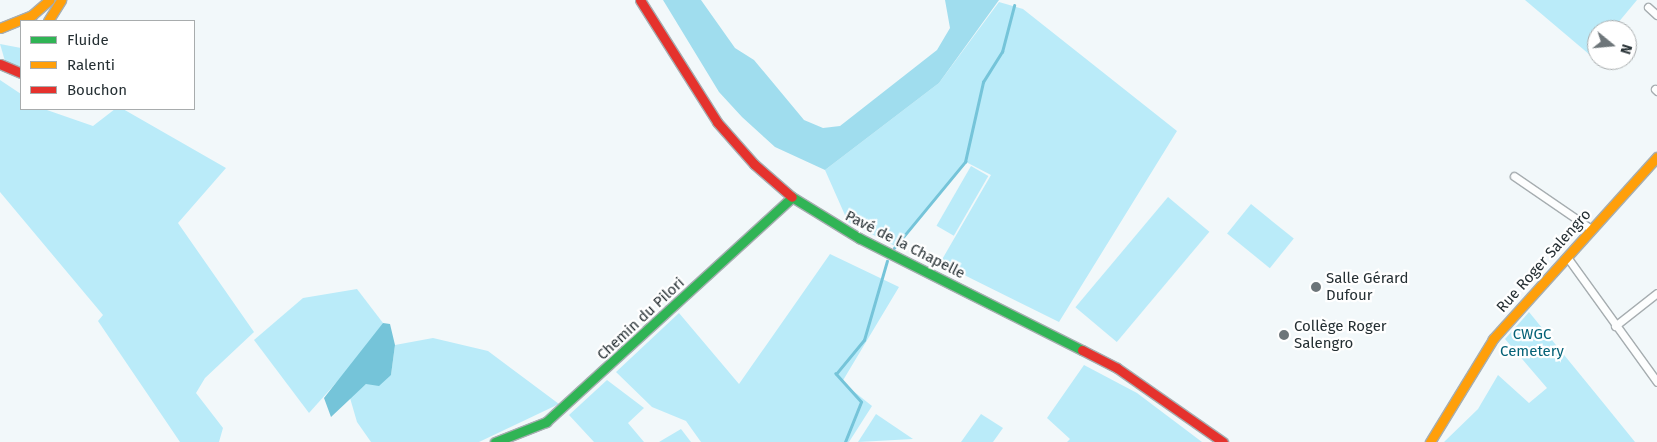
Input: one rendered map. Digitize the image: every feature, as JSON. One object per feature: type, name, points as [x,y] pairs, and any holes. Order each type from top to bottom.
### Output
[{"type":"main road","points":[[0,28],[37,12],[49,0]]},
{"type":"main road","points":[[49,20],[62,0]]},
{"type":"main road","name":"Pavé de la Chapelle","points":[[640,0],[717,122],[754,164],[792,197],[851,234],[1117,368],[1223,442]]},
{"type":"main road","points":[[0,15],[24,20]]},
{"type":"main road","points":[[0,64],[17,72]]},
{"type":"main road","name":"Rue Roger Salengro","points":[[1430,442],[1488,346],[1657,157]]},
{"type":"main road","name":"Chemin du Pilori","points":[[495,442],[546,422],[792,197]]},
{"type":"street","points":[[1648,7],[1657,15]]},
{"type":"street","points":[[0,70],[17,72]]},
{"type":"street","points":[[1514,176],[1591,229]]},
{"type":"street","points":[[1566,257],[1657,382]]},
{"type":"street","points":[[1615,326],[1657,293]]},
{"type":"green space","points":[[1525,0],[1637,0],[1620,20],[1587,20],[1587,52]]},
{"type":"green space","points":[[999,2],[1023,9],[1177,131],[1059,322],[940,263],[991,175],[966,162],[895,246],[848,222],[825,170],[939,83]]},
{"type":"green space","points":[[0,44],[20,48],[20,67],[5,61]]},
{"type":"green space","points":[[0,80],[20,93],[20,110],[47,110],[93,126],[114,110],[125,110],[226,168],[178,223],[254,332],[205,378],[196,393],[223,428],[219,442],[180,442],[98,321],[103,315],[0,192]]},
{"type":"green space","points":[[971,166],[988,176],[954,236],[936,226]]},
{"type":"green space","points":[[1168,197],[1209,232],[1117,342],[1075,307]]},
{"type":"green space","points":[[1251,204],[1294,239],[1270,268],[1227,234]]},
{"type":"green space","points":[[830,254],[899,287],[842,382],[872,406],[849,442],[701,442],[686,421],[652,407],[616,372],[679,313],[739,384]]},
{"type":"green space","points":[[357,289],[383,323],[378,336],[309,413],[254,340],[303,298]]},
{"type":"green space","name":"CWGC Cemetery","points":[[1529,312],[1635,442],[1444,442],[1478,409],[1498,375],[1529,403],[1547,388],[1505,339]]},
{"type":"green space","points":[[433,338],[488,351],[559,404],[479,442],[371,442],[357,422],[350,398],[366,384],[391,375],[395,345]]},
{"type":"green space","points":[[1084,365],[1137,393],[1202,442],[1067,442],[1070,439],[1047,418]]},
{"type":"green space","points":[[607,380],[644,408],[628,423],[644,442],[594,442],[569,415]]},
{"type":"green space","points":[[876,414],[913,439],[858,442]]},
{"type":"green space","points":[[981,414],[1003,428],[993,442],[961,442]]},
{"type":"green space","points":[[681,429],[691,442],[659,442]]},
{"type":"shaded area","points":[[663,0],[701,0],[735,48],[754,60],[804,120],[823,128],[840,126],[937,50],[950,28],[945,0],[999,0],[939,83],[825,170],[775,147],[742,117],[719,92]]},
{"type":"shaded area","points":[[383,323],[390,324],[395,345],[391,375],[379,386],[366,384],[331,417],[324,398]]},
{"type":"waterway","points":[[894,248],[965,162],[983,82],[1002,52],[1014,6]]},
{"type":"waterway","points":[[845,442],[861,402],[836,374],[864,340],[887,261]]},
{"type":"traffic: fast","points":[[495,442],[546,422],[792,197]]},
{"type":"traffic: fast","points":[[792,197],[859,238],[1082,350]]},
{"type":"traffic: slow","points":[[0,28],[32,15],[49,0]]},
{"type":"traffic: slow","points":[[49,20],[61,0]]},
{"type":"traffic: slow","points":[[1430,442],[1493,339],[1657,157]]},
{"type":"traffic: jam","points":[[640,0],[717,122],[754,164],[792,197]]},
{"type":"traffic: jam","points":[[0,64],[20,73]]},
{"type":"traffic: jam","points":[[1082,350],[1117,368],[1223,442]]},
{"type":"place","name":"Salle Gérard Dufour","points":[[1316,287]]},
{"type":"place","name":"Collège Roger Salengro","points":[[1284,335]]}]
